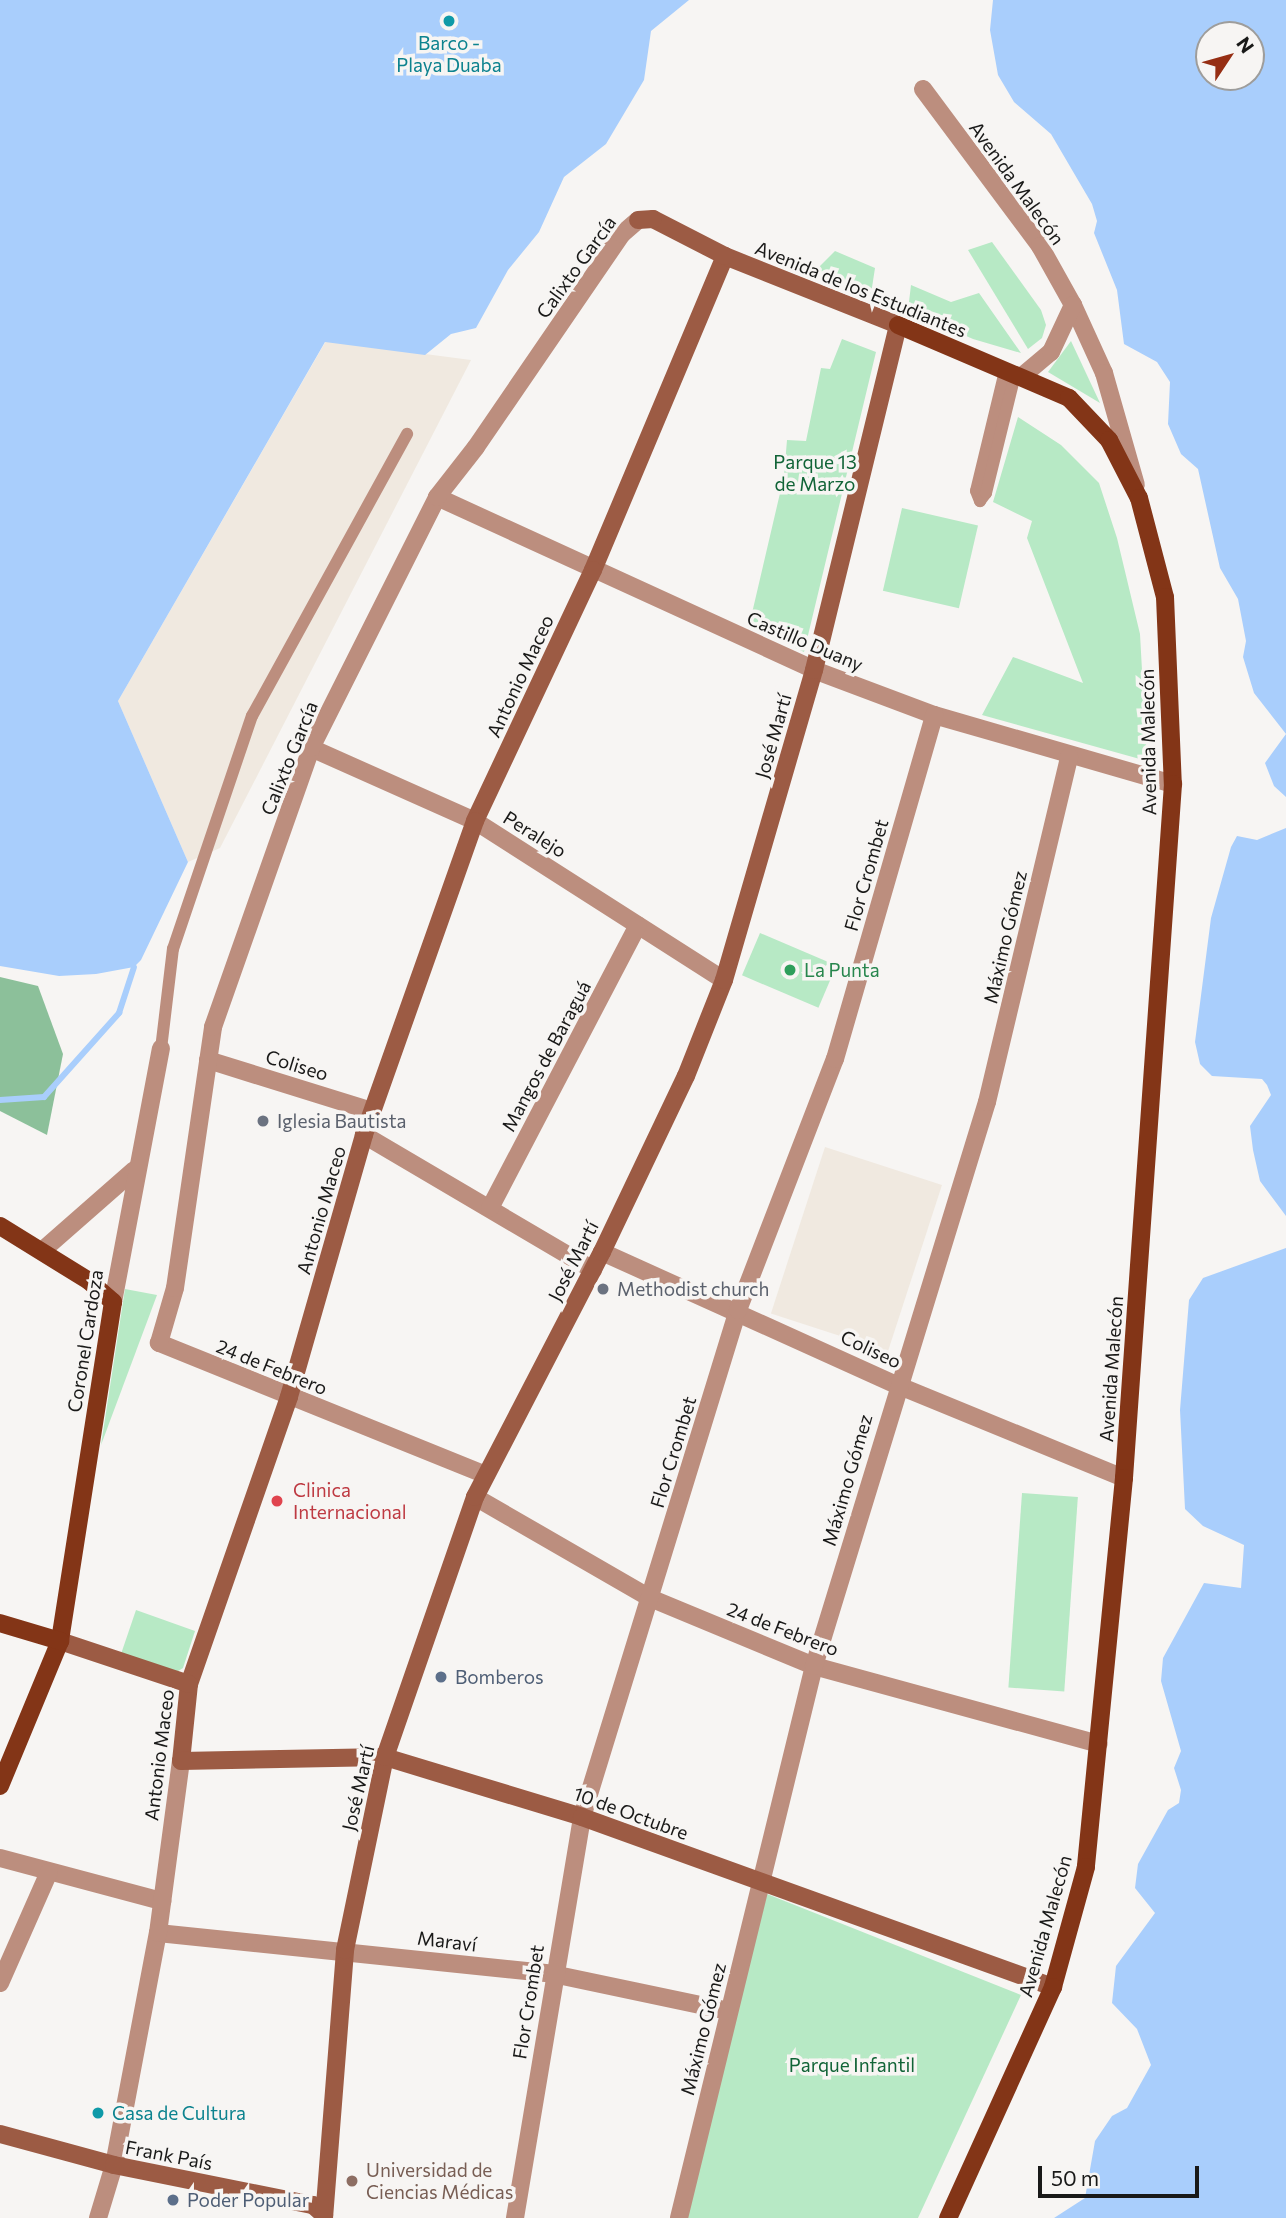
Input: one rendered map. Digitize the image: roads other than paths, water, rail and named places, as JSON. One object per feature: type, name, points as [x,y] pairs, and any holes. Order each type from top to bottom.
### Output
[{"type":"main road","name":"Avenida de los Estudiantes","points":[[638,220],[653,219],[725,256],[1069,398]]},
{"type":"main road","name":"Antonio Maceo","points":[[181,1761],[189,1684],[289,1397],[364,1135],[475,821],[593,570],[725,256]]},
{"type":"main road","name":"José Martí","points":[[325,2217],[345,1950],[385,1757],[475,1497],[602,1252],[686,1076],[724,980],[814,670],[898,326]]},
{"type":"main road","name":"Avenida Malecón","points":[[948,2218],[1054,1987],[1086,1867],[1125,1478],[1173,784],[1164,597],[1139,498],[1109,440],[1069,398]]},
{"type":"main road","points":[[0,1226],[43,1250],[113,1302]]},
{"type":"main road","name":"Coronel Cardoza","points":[[60,1641],[113,1302]]},
{"type":"main road","points":[[0,1623],[189,1684]]},
{"type":"main road","points":[[0,1786],[60,1641]]},
{"type":"main road","name":"10 de Octubre","points":[[181,1761],[385,1757],[582,1816],[1054,1987]]},
{"type":"main road","name":"Frank País","points":[[0,2134],[114,2165],[313,2205],[325,2217]]},
{"type":"street","name":"Avenida Malecón","points":[[923,89],[1040,246],[1073,305],[1104,373],[1139,498]]},
{"type":"street","name":"Calixto García","points":[[159,1343],[175,1288],[213,1027],[311,748],[437,497],[476,447],[622,234],[638,220]]},
{"type":"street","points":[[1014,374],[1051,352],[1073,305]]},
{"type":"street","name":"Castillo Duany","points":[[437,497],[814,670],[934,715],[1069,757],[1173,784]]},
{"type":"street","name":"Flor Crombet","points":[[515,2218],[553,1974],[582,1816],[738,1310],[835,1059],[934,715]]},
{"type":"street","name":"Peralejo","points":[[311,748],[475,821],[724,980]]},
{"type":"street","name":"Máximo Gómez","points":[[680,2218],[728,2011],[763,1883],[814,1666],[897,1385],[987,1102],[1069,757]]},
{"type":"street","name":"Mangos de Baraguá","points":[[490,1208],[639,925]]},
{"type":"street","name":"Coronel Cardoza","points":[[113,1302],[134,1170],[161,1049]]},
{"type":"street","name":"Coliseo","points":[[208,1060],[373,1111]]},
{"type":"street","points":[[364,1135],[593,1269]]},
{"type":"street","points":[[43,1250],[134,1170]]},
{"type":"street","name":"Coliseo","points":[[602,1252],[738,1310],[897,1385],[1125,1478]]},
{"type":"street","name":"24 de Febrero","points":[[159,1343],[486,1475]]},
{"type":"street","name":"24 de Febrero","points":[[475,1497],[650,1598],[814,1666],[1100,1744]]},
{"type":"street","name":"Antonio Maceo","points":[[99,2218],[114,2165],[158,1933],[181,1761]]},
{"type":"street","points":[[0,1858],[162,1901]]},
{"type":"street","points":[[0,1983],[49,1872]]},
{"type":"street","name":"Maraví","points":[[158,1933],[345,1950],[553,1974],[728,2011]]},
{"type":"lane","points":[[1014,374],[986,493],[979,501],[976,491],[1014,374]]},
{"type":"lane","points":[[161,1049],[173,949],[252,716],[407,434]]},
{"type":"water","points":[[0,0],[689,0],[651,31],[644,80],[606,144],[564,177],[539,232],[508,270],[476,328],[451,334],[425,355],[325,342],[118,701],[188,862],[141,960],[134,967],[96,974],[59,976],[0,966]]},
{"type":"water","points":[[993,0],[1286,0],[1286,734],[1254,693],[1243,657],[1246,641],[1238,599],[1220,568],[1198,469],[1181,454],[1168,424],[1170,382],[1157,362],[1124,344],[1117,290],[1094,233],[1097,221],[1092,204],[1051,134],[1014,102],[998,75],[990,30]]},
{"type":"water","points":[[1286,734],[1286,797],[1274,786],[1265,763]]},
{"type":"water","points":[[1286,828],[1286,1216],[1260,1181],[1253,1150],[1250,1126],[1271,1095],[1267,1085],[1262,1079],[1212,1076],[1200,1064],[1195,1042],[1211,918],[1231,847],[1237,836],[1257,840]]},
{"type":"water","points":[[1286,1248],[1286,2218],[1054,2218],[1085,2198],[1095,2141],[1112,2116],[1127,2108],[1151,2065],[1137,2029],[1112,2003],[1116,1966],[1155,1913],[1135,1888],[1138,1864],[1168,1810],[1179,1803],[1181,1790],[1174,1768],[1181,1751],[1161,1681],[1163,1658],[1204,1583],[1241,1588],[1244,1545],[1203,1526],[1185,1509],[1180,1410],[1189,1300],[1203,1278]]},
{"type":"waterway","points":[[0,1100],[44,1097],[119,1013],[134,967]]},
{"type":"place","name":"Barco - Playa Duaba","points":[[449,21]]},
{"type":"place","name":"La Punta","points":[[790,970]]},
{"type":"place","name":"Iglesia Bautista","points":[[263,1121]]},
{"type":"place","name":"Methodist church","points":[[603,1289]]},
{"type":"place","name":"Clinica Internacional","points":[[277,1501]]},
{"type":"place","name":"Bomberos","points":[[441,1677]]},
{"type":"place","name":"Casa de Cultura","points":[[98,2113]]},
{"type":"place","name":"Universidad de Ciencias Médicas","points":[[352,2181]]},
{"type":"place","name":"Poder Popular","points":[[173,2200]]},
{"type":"park label","name":"Parque 13 de Marzo","points":[[815,473]]},
{"type":"park label","name":"Parque Infantil","points":[[852,2065]]}]
